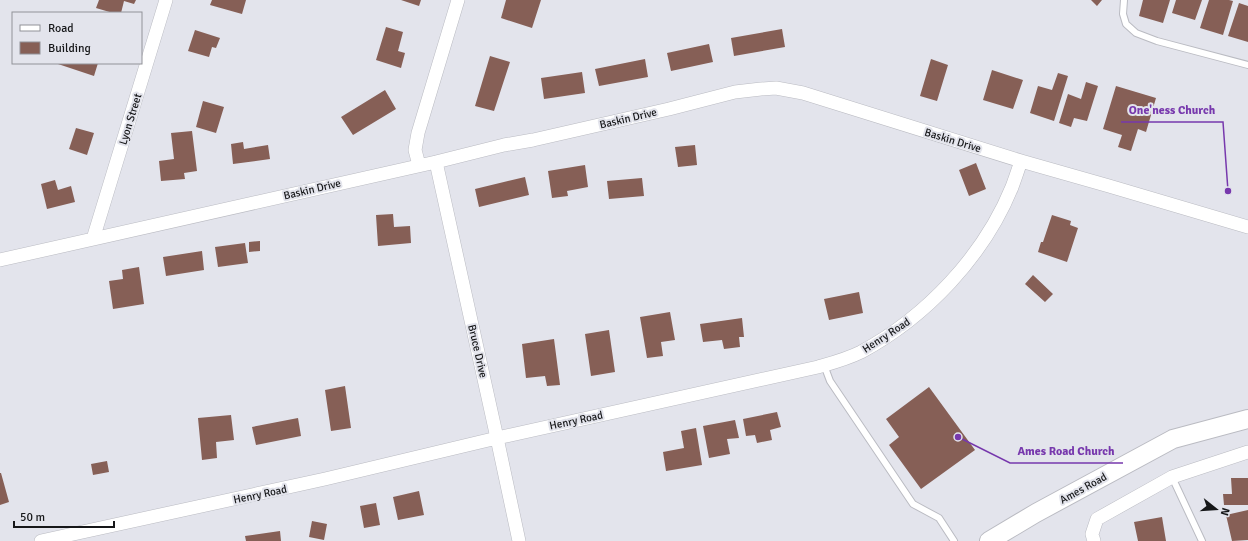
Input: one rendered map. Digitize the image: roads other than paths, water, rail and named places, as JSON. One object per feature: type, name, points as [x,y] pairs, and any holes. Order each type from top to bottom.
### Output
[{"type":"street","name":"Lyon Street","points":[[93,239],[166,0]]},
{"type":"street","points":[[418,165],[415,150],[418,133],[458,0]]},
{"type":"street","name":"Baskin Drive","points":[[0,260],[436,162],[504,145],[669,109],[736,92],[776,88],[803,93],[1021,161],[1248,227]]},
{"type":"street","name":"Henry Road","points":[[41,541],[325,480],[497,438],[842,360],[860,352],[890,334],[916,314],[959,272],[988,233],[1012,187],[1021,161]]},
{"type":"street","name":"Bruce Drive","points":[[436,162],[519,541]]},
{"type":"street","name":"Ames Road","points":[[989,541],[1173,439],[1248,419]]},
{"type":"street","points":[[1094,541],[1092,534],[1097,519],[1172,477],[1248,452]]},
{"type":"lane","points":[[1124,0],[1123,14],[1126,24],[1136,33],[1248,65]]},
{"type":"lane","points":[[824,365],[830,381],[913,504],[939,518],[954,541]]},
{"type":"lane","points":[[1172,477],[1202,541]]},
{"type":"place","name":"One'ness Church","points":[[1228,191]]},
{"type":"place","name":"Ames Road Church","points":[[958,437]]}]
